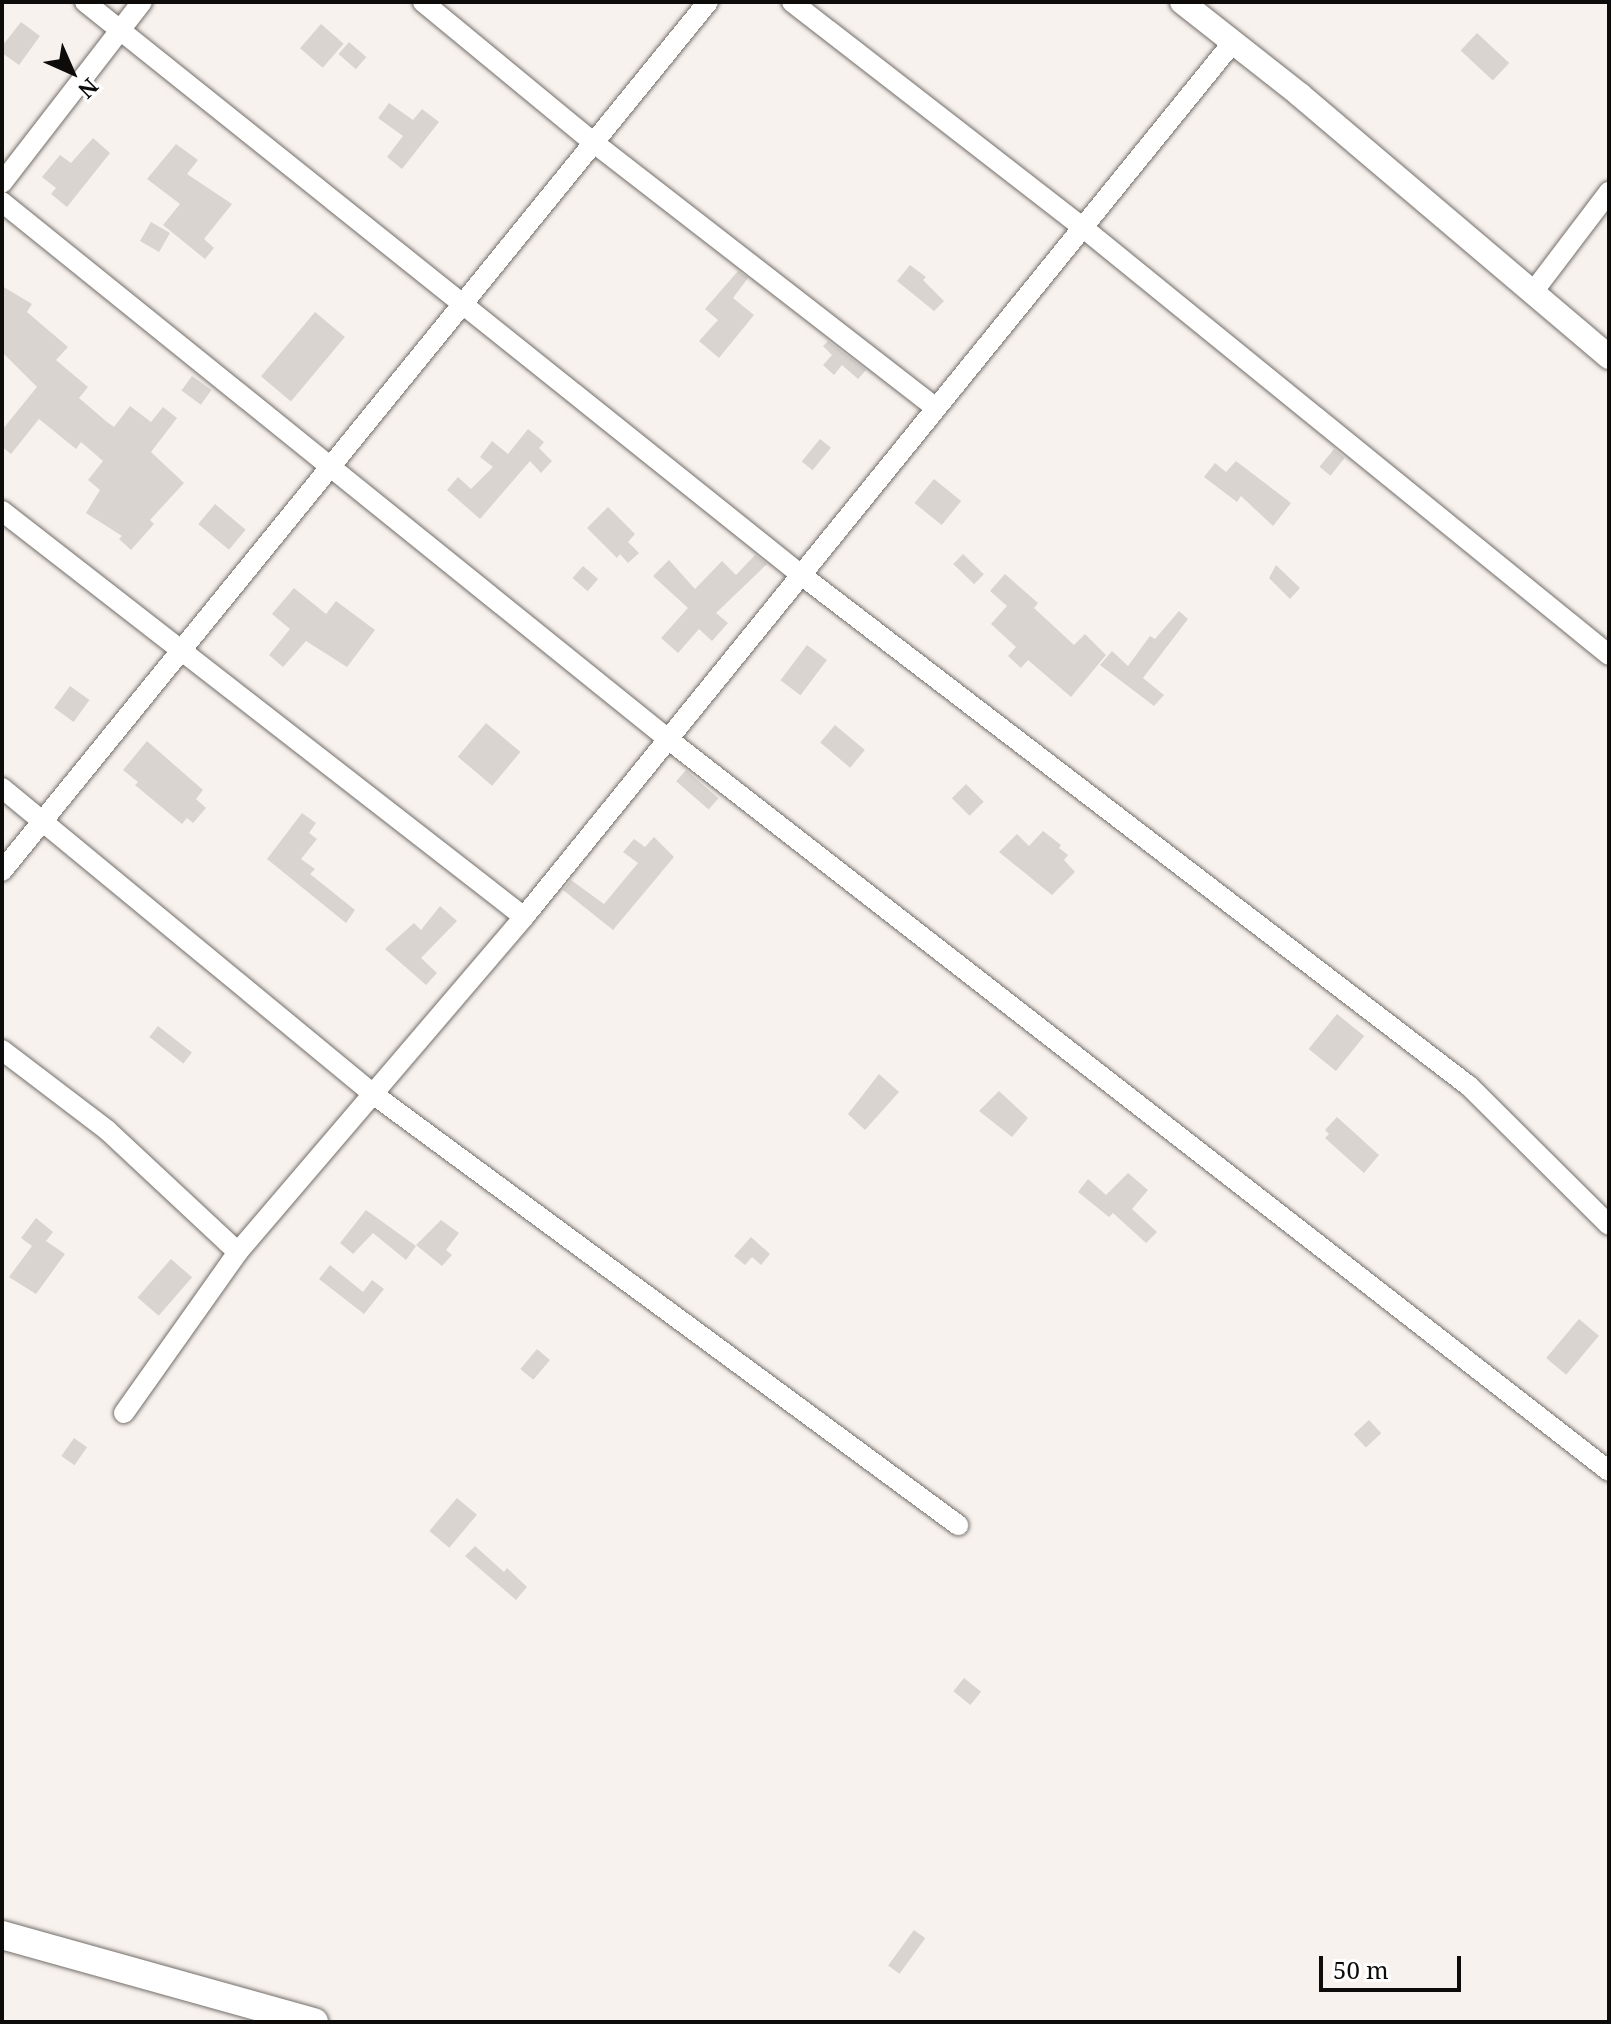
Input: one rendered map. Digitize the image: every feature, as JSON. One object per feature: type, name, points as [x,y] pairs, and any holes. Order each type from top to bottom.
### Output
[{"type":"main road","points":[[2,1935],[314,2022]]},
{"type":"street","points":[[85,2],[800,574],[1469,1086],[1609,1225]]},
{"type":"street","points":[[2,183],[142,2]]},
{"type":"street","points":[[423,2],[593,142],[935,407]]},
{"type":"street","points":[[2,871],[708,2]]},
{"type":"street","points":[[792,2],[1081,226],[1609,655]]},
{"type":"street","points":[[1182,2],[1609,357]]},
{"type":"street","points":[[124,1413],[238,1252],[524,917],[1233,42]]},
{"type":"street","points":[[1533,292],[1609,192]]},
{"type":"street","points":[[2,202],[331,464],[668,739],[1609,1471]]},
{"type":"street","points":[[2,511],[524,917]]},
{"type":"street","points":[[2,788],[373,1094],[958,1525]]},
{"type":"street","points":[[2,1050],[107,1130],[238,1252]]},
{"type":"building","points":[[21,22],[40,36],[19,65],[2,53],[2,46]]},
{"type":"building","points":[[321,24],[344,44],[323,68],[300,48]]},
{"type":"building","points":[[1477,33],[1509,63],[1493,81],[1461,51]]},
{"type":"building","points":[[349,42],[366,57],[356,69],[339,54]]},
{"type":"building","points":[[389,103],[413,120],[422,109],[439,122],[402,169],[387,157],[403,136],[378,118]]},
{"type":"building","points":[[93,138],[110,153],[67,207],[51,194],[56,188],[42,177],[60,155],[71,163]]},
{"type":"building","points":[[176,144],[198,160],[187,174],[232,204],[204,239],[214,248],[205,259],[163,225],[180,204],[147,179]]},
{"type":"building","points":[[151,222],[170,233],[159,252],[140,241]]},
{"type":"building","points":[[910,265],[926,277],[923,280],[944,301],[934,311],[897,281]]},
{"type":"building","points":[[738,271],[748,278],[733,298],[754,315],[719,358],[699,341],[718,320],[705,309]]},
{"type":"building","points":[[2,286],[32,304],[27,312],[68,347],[56,360],[88,387],[79,398],[107,422],[114,427],[130,406],[151,422],[163,407],[177,418],[151,452],[184,483],[150,520],[154,524],[131,550],[119,539],[122,536],[86,513],[100,490],[88,480],[103,461],[81,442],[76,449],[39,419],[11,454],[2,447],[2,430],[37,387],[2,352]]},
{"type":"building","points":[[315,312],[345,337],[291,401],[261,376]]},
{"type":"building","points":[[828,341],[866,370],[858,379],[842,365],[834,375],[823,365],[832,355],[823,346]]},
{"type":"building","points":[[192,376],[211,390],[201,405],[181,391]]},
{"type":"building","points":[[528,429],[544,442],[539,448],[552,461],[541,473],[530,461],[480,519],[447,490],[458,477],[471,489],[493,467],[480,457],[492,441],[508,454]]},
{"type":"building","points":[[820,439],[831,448],[813,470],[802,462]]},
{"type":"building","points":[[1334,449],[1345,458],[1330,476],[1320,467]]},
{"type":"building","points":[[1236,461],[1291,503],[1273,526],[1241,496],[1237,502],[1204,477],[1215,463],[1226,472]]},
{"type":"building","points":[[934,479],[961,501],[942,525],[914,503]]},
{"type":"building","points":[[215,504],[246,530],[229,550],[198,524]]},
{"type":"building","points":[[608,507],[635,534],[628,542],[639,553],[628,563],[620,554],[617,558],[587,528]]},
{"type":"building","points":[[963,554],[984,574],[974,584],[953,564]]},
{"type":"building","points":[[755,555],[767,564],[716,613],[728,623],[712,641],[699,629],[678,653],[661,638],[688,608],[653,576],[669,560],[695,589],[722,561],[736,575]]},
{"type":"building","points":[[1276,565],[1300,588],[1290,599],[1269,578]]},
{"type":"building","points":[[583,566],[598,579],[588,591],[573,578]]},
{"type":"building","points":[[1005,574],[1038,603],[1034,608],[1074,645],[1085,634],[1106,655],[1071,697],[1028,660],[1021,668],[1008,656],[1016,647],[991,624],[1007,606],[990,591]]},
{"type":"building","points":[[294,588],[326,614],[336,601],[375,630],[347,667],[306,641],[283,667],[269,655],[290,629],[272,614]]},
{"type":"building","points":[[1179,611],[1188,619],[1143,678],[1164,695],[1154,706],[1100,665],[1112,651],[1128,666],[1150,636],[1155,639]]},
{"type":"building","points":[[807,645],[827,660],[800,695],[781,680]]},
{"type":"building","points":[[70,686],[89,700],[74,722],[54,708]]},
{"type":"building","points":[[486,723],[520,752],[492,786],[458,757]]},
{"type":"building","points":[[835,725],[865,750],[850,768],[820,743]]},
{"type":"building","points":[[147,741],[203,790],[196,799],[206,808],[193,823],[187,818],[182,824],[135,785],[138,782],[123,770]]},
{"type":"building","points":[[686,770],[718,798],[709,810],[676,781]]},
{"type":"building","points":[[966,784],[984,802],[970,816],[952,798]]},
{"type":"building","points":[[302,813],[316,823],[309,833],[317,839],[301,859],[315,869],[310,874],[355,910],[346,923],[267,859]]},
{"type":"building","points":[[1043,831],[1061,845],[1059,848],[1068,855],[1064,860],[1075,872],[1052,895],[999,852],[1017,834],[1029,846]]},
{"type":"building","points":[[654,837],[674,857],[613,930],[563,890],[571,880],[604,904],[638,863],[623,852],[634,839],[645,847]]},
{"type":"building","points":[[440,906],[457,921],[421,958],[437,973],[426,985],[385,949],[414,923],[421,930]]},
{"type":"building","points":[[1337,1014],[1364,1036],[1336,1071],[1309,1049]]},
{"type":"building","points":[[158,1026],[192,1052],[183,1064],[149,1037]]},
{"type":"building","points":[[879,1074],[899,1092],[865,1130],[848,1114]]},
{"type":"building","points":[[999,1091],[1028,1118],[1012,1137],[979,1111]]},
{"type":"building","points":[[1337,1117],[1379,1155],[1364,1173],[1325,1138],[1329,1134],[1325,1130]]},
{"type":"building","points":[[1128,1173],[1148,1190],[1132,1209],[1157,1232],[1146,1243],[1113,1213],[1109,1217],[1078,1192],[1088,1179],[1106,1195]]},
{"type":"building","points":[[366,1210],[416,1246],[406,1260],[373,1233],[353,1254],[340,1243]]},
{"type":"building","points":[[36,1218],[53,1232],[46,1241],[65,1254],[36,1294],[9,1277],[32,1246],[21,1238]]},
{"type":"building","points":[[441,1220],[459,1233],[446,1250],[452,1255],[442,1266],[416,1245]]},
{"type":"building","points":[[751,1237],[770,1254],[761,1265],[752,1257],[745,1265],[734,1256]]},
{"type":"building","points":[[171,1259],[192,1277],[159,1316],[138,1297]]},
{"type":"building","points":[[330,1265],[363,1292],[372,1280],[384,1289],[364,1314],[319,1279]]},
{"type":"building","points":[[1579,1319],[1599,1336],[1566,1375],[1546,1358]]},
{"type":"building","points":[[537,1349],[550,1360],[533,1380],[520,1369]]},
{"type":"building","points":[[1369,1420],[1381,1433],[1366,1447],[1354,1434]]},
{"type":"building","points":[[74,1438],[87,1447],[74,1465],[61,1456]]},
{"type":"building","points":[[457,1498],[477,1515],[449,1548],[429,1531]]},
{"type":"building","points":[[475,1546],[504,1572],[507,1568],[527,1587],[516,1600],[465,1556]]},
{"type":"building","points":[[964,1678],[981,1692],[970,1705],[953,1691]]},
{"type":"building","points":[[914,1930],[925,1938],[899,1974],[888,1966]]}]
